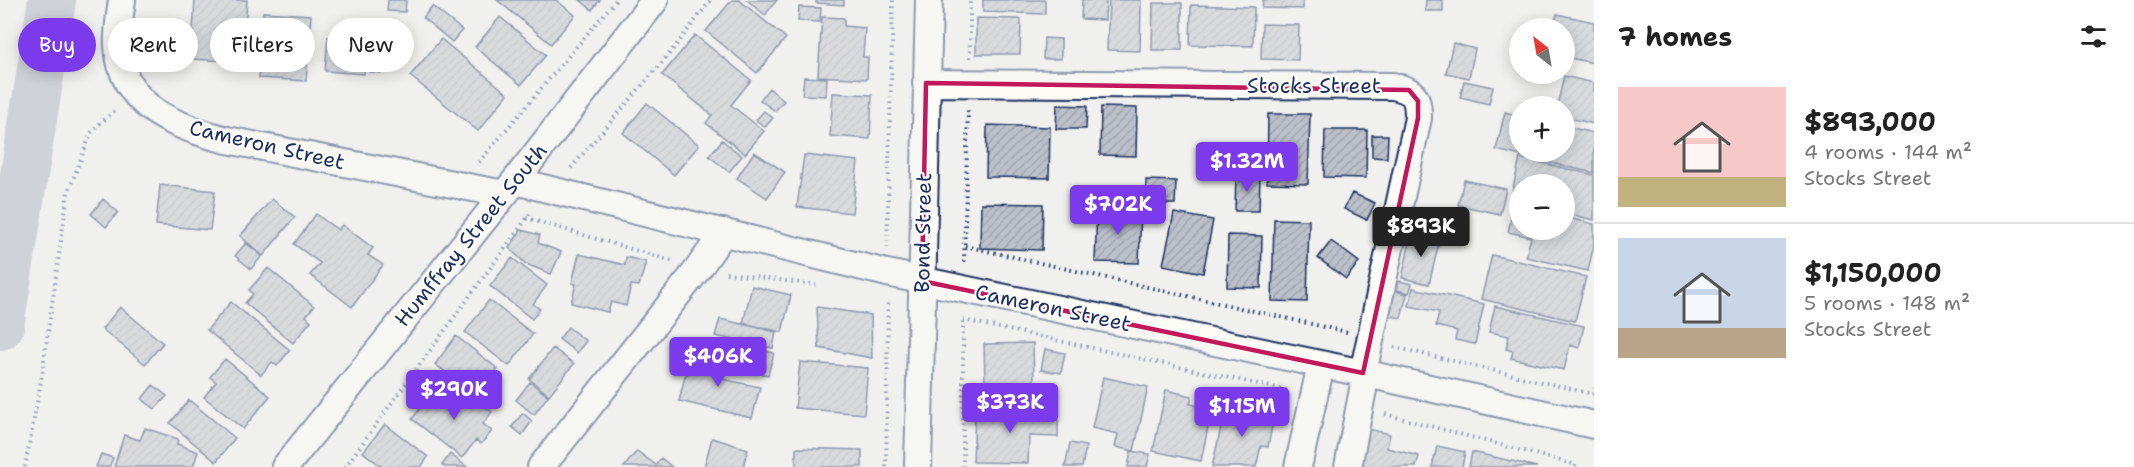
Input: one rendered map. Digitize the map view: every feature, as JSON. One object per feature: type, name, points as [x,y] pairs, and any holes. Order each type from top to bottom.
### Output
[{"type":"street","name":"Cameron Street","points":[[122,0],[118,30],[119,55],[122,68],[136,94],[149,108],[167,120],[210,135],[460,185],[551,191],[724,232],[887,284],[922,280],[1594,425]]},
{"type":"street","name":"Humffray Street South","points":[[285,467],[509,188],[655,0]]},
{"type":"street","name":"Bond Street","points":[[918,467],[929,0]]},
{"type":"street","name":"Stocks Street","points":[[926,83],[1393,86],[1409,90],[1418,101],[1418,118],[1370,341],[1348,467]]},
{"type":"street","points":[[541,467],[698,269],[724,232]]},
{"type":"street","points":[[1298,467],[1321,365]]},
{"type":"path","points":[[460,185],[616,0]]},
{"type":"path","points":[[345,467],[525,219],[671,52],[711,0]]},
{"type":"path","points":[[886,467],[892,0]]},
{"type":"path","points":[[970,0],[964,246],[1351,333],[1370,341],[1593,394],[1594,388]]},
{"type":"path","points":[[26,467],[41,381],[68,192],[91,133],[136,94]]},
{"type":"path","points":[[525,219],[698,269],[817,285]]},
{"type":"path","points":[[963,467],[963,320],[1313,396]]},
{"type":"path","points":[[1360,407],[1576,465],[1575,467]]},
{"type":"highlighted area","points":[[926,83],[1409,90],[1418,101],[1418,118],[1363,373],[922,281]]},
{"type":"building","points":[[195,0],[247,0],[246,18],[210,18],[210,60],[198,59],[198,18],[194,18]]},
{"type":"building","points":[[388,0],[406,0],[405,12],[387,11]]},
{"type":"building","points":[[497,0],[556,0],[575,15],[551,44]]},
{"type":"building","points":[[580,0],[600,0],[592,10]]},
{"type":"building","points":[[732,0],[739,0],[786,38],[757,73],[706,31]]},
{"type":"building","points":[[747,0],[777,0],[765,15]]},
{"type":"building","points":[[816,0],[844,0],[844,5],[816,3]]},
{"type":"building","points":[[983,0],[1045,0],[1045,14],[983,12]]},
{"type":"building","points":[[1082,0],[1106,0],[1105,20],[1081,19]]},
{"type":"building","points":[[1109,0],[1141,0],[1140,51],[1107,50]]},
{"type":"building","points":[[1263,0],[1303,0],[1303,9],[1262,8]]},
{"type":"building","points":[[1426,0],[1443,0],[1443,11],[1425,11]]},
{"type":"building","points":[[1153,3],[1182,3],[1182,50],[1152,50]]},
{"type":"building","points":[[1191,5],[1254,7],[1253,46],[1190,45]]},
{"type":"building","points":[[432,6],[462,30],[452,42],[423,18]]},
{"type":"building","points":[[799,7],[821,8],[820,22],[798,21]]},
{"type":"building","points":[[263,12],[311,15],[311,18],[263,18]]},
{"type":"building","points":[[1557,14],[1594,22],[1594,63],[1575,59],[1575,18],[1556,18]]},
{"type":"building","points":[[500,17],[546,55],[521,85],[475,47]]},
{"type":"building","points":[[822,17],[844,18],[844,26],[865,28],[863,57],[868,57],[867,79],[818,76]]},
{"type":"building","points":[[976,18],[1021,19],[1020,54],[976,54]]},
{"type":"building","points":[[1262,24],[1299,25],[1298,60],[1261,59]]},
{"type":"building","points":[[695,35],[751,80],[731,105],[764,131],[745,154],[706,123],[712,115],[662,75]]},
{"type":"building","points":[[1044,38],[1061,39],[1061,59],[1043,59]]},
{"type":"building","points":[[441,39],[508,94],[478,131],[410,76]]},
{"type":"building","points":[[1453,43],[1475,49],[1469,78],[1446,73]]},
{"type":"building","points":[[327,48],[327,71],[325,71]]},
{"type":"building","points":[[259,72],[307,72],[306,81],[259,78]]},
{"type":"building","points":[[338,72],[364,72],[364,74]]},
{"type":"building","points":[[804,77],[827,78],[826,96],[802,95]]},
{"type":"building","points":[[1575,79],[1594,83],[1594,124],[1575,120],[1575,96],[1559,96],[1562,84],[1575,84]]},
{"type":"building","points":[[1464,81],[1493,87],[1489,104],[1460,97]]},
{"type":"building","points":[[769,88],[784,101],[775,111],[760,100]]},
{"type":"building","points":[[833,93],[872,95],[870,139],[830,136]]},
{"type":"building","points":[[647,103],[699,145],[674,175],[623,133]]},
{"type":"building","points":[[1057,105],[1087,106],[1086,129],[1056,129]]},
{"type":"building","points":[[1101,107],[1137,108],[1136,156],[1100,155]]},
{"type":"building","points":[[764,111],[773,118],[765,127],[756,120]]},
{"type":"building","points":[[1505,112],[1509,113],[1509,153],[1496,150]]},
{"type":"building","points":[[1268,114],[1310,114],[1308,184],[1267,183]]},
{"type":"building","points":[[987,125],[1050,127],[1049,178],[986,177]]},
{"type":"building","points":[[1575,129],[1594,133],[1594,173],[1547,162],[1575,162]]},
{"type":"building","points":[[1325,130],[1367,130],[1366,178],[1324,177]]},
{"type":"building","points":[[1372,135],[1388,135],[1387,158],[1372,157]]},
{"type":"building","points":[[722,140],[742,156],[729,172],[709,156]]},
{"type":"building","points":[[754,152],[785,172],[767,198],[737,178]]},
{"type":"building","points":[[804,155],[858,161],[852,213],[797,207]]},
{"type":"building","points":[[1519,162],[1537,162],[1594,175],[1594,220],[1575,216],[1575,174],[1516,174]]},
{"type":"building","points":[[1236,174],[1260,175],[1259,211],[1235,211]]},
{"type":"building","points":[[1146,180],[1176,181],[1175,204],[1146,204]]},
{"type":"building","points":[[1464,180],[1506,189],[1500,214],[1458,205]]},
{"type":"building","points":[[160,185],[215,191],[210,230],[156,225]]},
{"type":"building","points":[[1352,193],[1375,203],[1367,220],[1344,209]]},
{"type":"building","points":[[103,199],[118,212],[106,227],[91,214]]},
{"type":"building","points":[[272,199],[295,217],[263,256],[240,236]]},
{"type":"building","points":[[981,203],[1043,204],[1042,250],[980,248]]},
{"type":"building","points":[[1097,208],[1141,209],[1139,263],[1095,262]]},
{"type":"building","points":[[1174,213],[1213,220],[1203,273],[1163,265]]},
{"type":"building","points":[[316,214],[338,230],[342,225],[373,248],[368,255],[383,265],[352,307],[310,275],[320,263],[294,244]]},
{"type":"building","points":[[1419,214],[1460,223],[1456,242],[1415,233]]},
{"type":"building","points":[[1274,219],[1309,220],[1307,302],[1272,301]]},
{"type":"building","points":[[1575,220],[1594,224],[1594,244],[1588,271],[1526,257],[1530,240],[1575,240]]},
{"type":"building","points":[[521,230],[540,235],[538,243],[561,252],[551,274],[526,264],[509,248]]},
{"type":"building","points":[[1412,233],[1440,239],[1429,284],[1402,278]]},
{"type":"building","points":[[1228,235],[1262,236],[1261,288],[1227,287]]},
{"type":"building","points":[[1331,241],[1359,262],[1346,279],[1318,258]]},
{"type":"building","points":[[246,243],[262,256],[251,269],[235,256]]},
{"type":"building","points":[[579,254],[625,265],[626,257],[646,262],[639,286],[631,285],[626,306],[611,302],[608,312],[571,303],[576,284],[572,283]]},
{"type":"building","points":[[1492,255],[1586,277],[1575,321],[1481,299]]},
{"type":"building","points":[[512,258],[547,285],[533,304],[540,309],[532,319],[490,286]]},
{"type":"building","points":[[268,268],[314,306],[306,316],[311,321],[293,343],[245,303],[253,294],[249,290]]},
{"type":"building","points":[[1399,281],[1412,284],[1409,293],[1397,290]]},
{"type":"building","points":[[752,286],[791,295],[782,332],[743,323]]},
{"type":"building","points":[[1413,288],[1484,304],[1475,344],[1455,340],[1457,331],[1436,326],[1439,312],[1409,306]]},
{"type":"building","points":[[1395,291],[1407,294],[1401,318],[1390,316]]},
{"type":"building","points":[[489,300],[533,334],[509,366],[465,332]]},
{"type":"building","points":[[231,302],[290,350],[277,366],[272,362],[261,375],[207,330]]},
{"type":"building","points":[[1495,306],[1584,326],[1579,348],[1570,345],[1564,370],[1511,358],[1513,351],[1506,349],[1509,336],[1489,332]]},
{"type":"building","points":[[120,307],[163,343],[145,364],[102,329]]},
{"type":"building","points":[[817,307],[871,315],[872,358],[819,348]]},
{"type":"building","points":[[720,319],[776,332],[773,348],[715,336]]},
{"type":"building","points":[[568,327],[586,341],[577,353],[559,339]]},
{"type":"building","points":[[456,336],[498,369],[477,396],[435,364]]},
{"type":"building","points":[[1033,343],[1034,382],[985,384],[984,344]]},
{"type":"building","points":[[750,347],[774,353],[768,375],[745,370]]},
{"type":"building","points":[[553,348],[574,364],[549,395],[529,379]]},
{"type":"building","points":[[715,348],[732,363],[722,379],[760,387],[752,418],[679,401],[685,376]]},
{"type":"building","points":[[1045,349],[1065,353],[1061,373],[1041,370]]},
{"type":"building","points":[[225,359],[270,396],[243,429],[204,397],[216,382],[210,377]]},
{"type":"building","points":[[800,362],[868,368],[864,414],[795,408]]},
{"type":"building","points":[[1103,377],[1148,387],[1134,451],[1115,447],[1118,434],[1092,428]]},
{"type":"building","points":[[530,382],[548,396],[534,415],[516,400]]},
{"type":"building","points":[[153,385],[167,396],[155,409],[142,399]]},
{"type":"building","points":[[438,385],[465,406],[472,397],[492,412],[483,424],[492,431],[481,444],[476,440],[462,458],[412,419]]},
{"type":"building","points":[[1166,390],[1192,396],[1190,404],[1212,408],[1201,461],[1153,451]]},
{"type":"building","points":[[189,400],[235,438],[216,462],[170,423]]},
{"type":"building","points":[[1241,404],[1264,409],[1262,418],[1273,421],[1268,447],[1261,446],[1256,467],[1212,467],[1225,410],[1239,413]]},
{"type":"building","points":[[1007,406],[1035,407],[1035,415],[1058,416],[1058,437],[1029,436],[1028,463],[973,462],[975,412],[1006,413]]},
{"type":"building","points":[[523,413],[532,421],[522,435],[512,427]]},
{"type":"building","points":[[385,424],[428,457],[421,467],[382,467],[363,452]]},
{"type":"building","points":[[145,428],[178,439],[177,444],[198,452],[193,467],[114,467],[124,435],[140,440]]},
{"type":"building","points":[[1368,429],[1390,434],[1387,448],[1419,456],[1416,467],[1360,467]]},
{"type":"building","points":[[712,438],[748,449],[743,467],[704,467]]},
{"type":"building","points":[[1070,443],[1086,446],[1082,467],[1065,467]]},
{"type":"building","points":[[1437,446],[1465,452],[1462,467],[1432,467]]},
{"type":"building","points":[[796,448],[862,450],[862,467],[796,467]]},
{"type":"building","points":[[637,451],[656,465],[661,458],[672,467],[624,467]]},
{"type":"building","points":[[1131,451],[1150,454],[1147,467],[1128,467]]},
{"type":"building","points":[[1472,452],[1537,467],[1469,467]]},
{"type":"building","points":[[101,454],[113,458],[109,467],[96,467]]},
{"type":"building","points":[[450,454],[467,467],[442,465]]},
{"type":"waterway","points":[[0,326],[52,0]]}]
